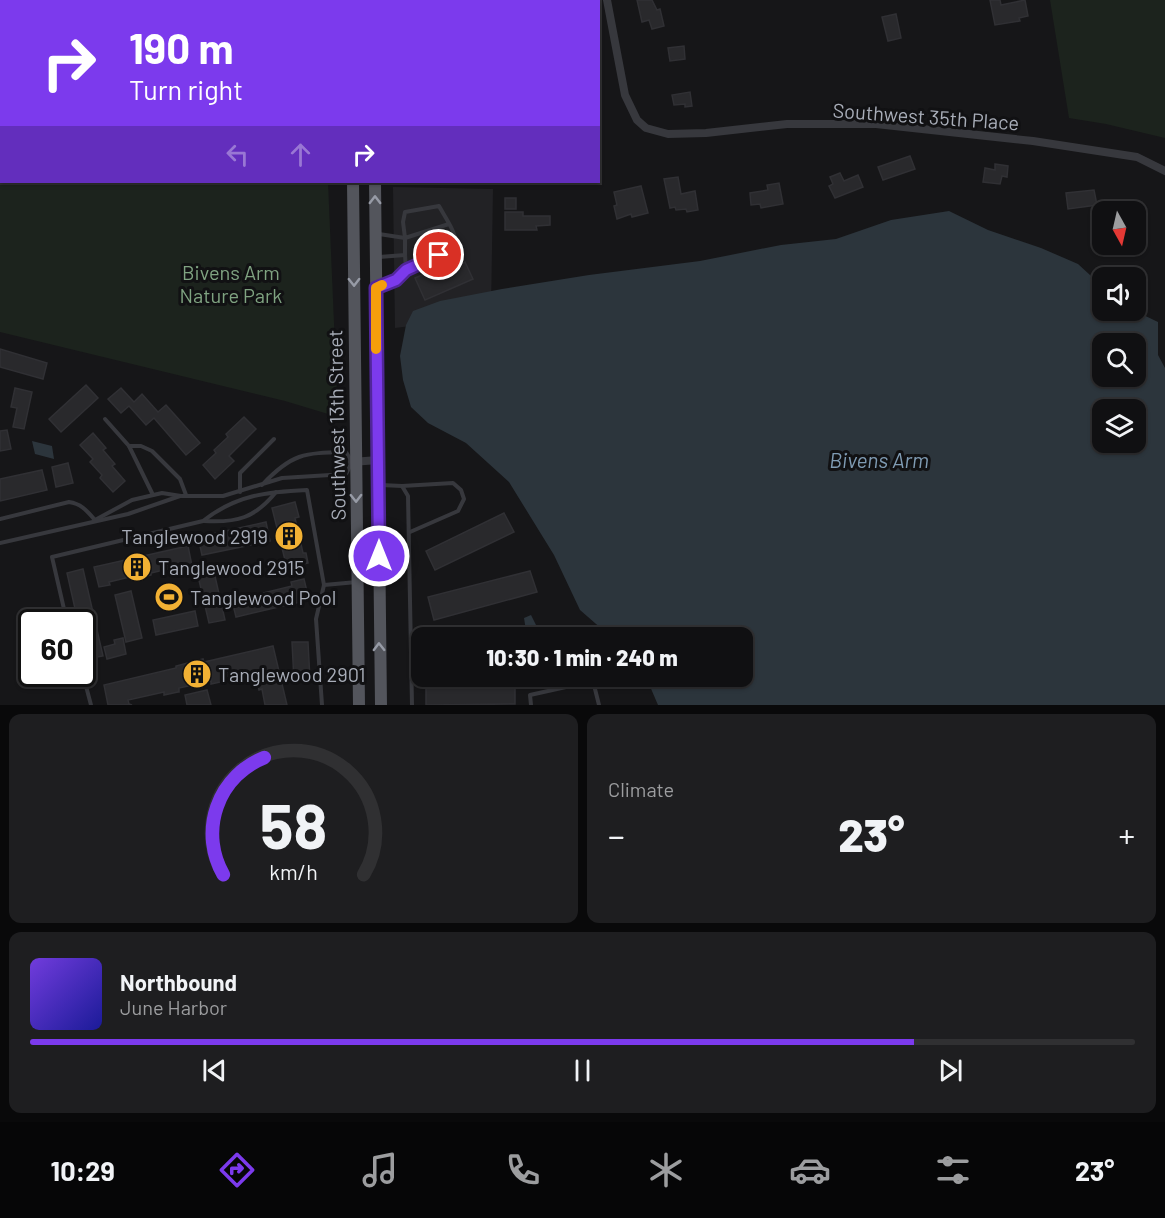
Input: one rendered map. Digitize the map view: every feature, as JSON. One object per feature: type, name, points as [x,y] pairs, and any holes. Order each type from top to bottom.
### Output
[{"type":"main road","name":"Southwest 13th Street","points":[[353,183],[354,462],[359,705]]},
{"type":"main road","name":"Southwest 13th Street","points":[[375,183],[381,705]]},
{"type":"street","name":"Southwest 35th Place","points":[[607,0],[626,95],[637,120],[646,128],[668,134],[706,133],[787,124],[876,124],[1033,141],[1137,157],[1165,171]]},
{"type":"street","points":[[354,462],[378,460]]},
{"type":"lane","points":[[376,288],[396,280],[406,270],[456,247],[457,239],[439,206],[405,212],[403,222],[406,270]]},
{"type":"lane","points":[[375,234],[405,238],[449,224]]},
{"type":"lane","points":[[375,257],[405,255]]},
{"type":"lane","points":[[105,419],[129,446],[153,495]]},
{"type":"lane","points":[[240,492],[240,473],[274,439]]},
{"type":"lane","points":[[129,446],[141,446],[152,452],[180,479],[184,495]]},
{"type":"lane","points":[[95,520],[132,500],[153,495],[162,493],[223,496],[240,492],[262,485],[282,478],[346,474],[354,462],[346,453],[314,453],[292,458],[262,485]]},
{"type":"lane","points":[[379,484],[402,486],[453,483],[460,490],[464,499],[458,511],[410,532]]},
{"type":"lane","points":[[402,486],[408,496],[410,532],[412,705]]},
{"type":"lane","points":[[203,521],[221,507],[266,492],[307,490],[324,585],[316,619],[322,705]]},
{"type":"lane","points":[[64,609],[52,557],[203,521],[225,521],[245,517],[260,509],[276,491]]},
{"type":"lane","points":[[0,543],[128,514],[184,495]]},
{"type":"lane","points":[[0,519],[69,502],[78,503],[95,520]]},
{"type":"lane","points":[[324,585],[357,582]]},
{"type":"lane","points":[[531,705],[530,695],[593,681],[599,705]]},
{"type":"lane","points":[[87,687],[91,705]]},
{"type":"shaded area","points":[[393,187],[493,189],[491,309],[395,328]]},
{"type":"green space","points":[[1050,0],[1165,0],[1165,138],[1069,118]]},
{"type":"green space","name":"Bivens Arm Nature Park","points":[[0,183],[328,183],[338,417],[285,401],[0,332]]},
{"type":"water","name":"Bivens Arm","points":[[949,211],[988,230],[1041,248],[1078,264],[1092,277],[1092,321],[1146,321],[1146,316],[1158,322],[1158,355],[1165,368],[1165,705],[658,705],[650,687],[753,687],[753,627],[600,627],[580,610],[554,555],[509,482],[466,443],[428,423],[411,407],[403,380],[400,356],[406,325],[413,311],[440,301],[502,289],[700,261],[781,245],[836,239],[891,220]]},
{"type":"water","points":[[32,441],[52,446],[54,459],[35,454]]},
{"type":"water","name":"Tanglewood Pool","points":[[179,589],[181,601],[159,605],[157,594]]},
{"type":"water","points":[[531,615],[537,627],[525,627],[524,618]]},
{"type":"building","points":[[637,0],[652,0],[657,10],[660,9],[664,26],[652,29],[649,20],[642,22]]},
{"type":"building","points":[[990,0],[1000,0],[1001,5],[1025,0],[1028,16],[1019,18],[1020,21],[995,25]]},
{"type":"building","points":[[896,14],[901,38],[888,41],[882,17]]},
{"type":"building","points":[[684,46],[685,59],[670,61],[668,48]]},
{"type":"building","points":[[690,92],[692,106],[674,105],[672,95]]},
{"type":"building","points":[[910,156],[915,169],[883,180],[878,167]]},
{"type":"building","points":[[995,164],[1008,166],[1007,177],[1002,176],[1000,184],[983,182],[985,168],[995,170]]},
{"type":"building","points":[[840,173],[844,181],[858,175],[863,187],[835,198],[829,186],[833,184],[830,177]]},
{"type":"building","points":[[678,177],[681,194],[695,191],[698,210],[687,212],[686,209],[670,208],[664,179]]},
{"type":"building","points":[[779,183],[783,204],[761,208],[760,204],[751,205],[750,193],[768,190],[767,185]]},
{"type":"building","points":[[641,186],[648,213],[632,217],[631,214],[617,219],[614,192]]},
{"type":"building","points":[[1094,190],[1096,201],[1092,201],[1092,206],[1068,209],[1066,193]]},
{"type":"building","points":[[505,198],[516,198],[516,209],[505,209]]},
{"type":"building","points":[[505,212],[523,212],[523,216],[550,216],[550,225],[536,226],[537,230],[505,230]]},
{"type":"building","points":[[465,262],[473,279],[425,300],[415,278],[443,266],[445,271]]},
{"type":"building","points":[[0,349],[47,363],[43,379],[0,367]]},
{"type":"building","points":[[86,385],[98,398],[61,432],[49,419]]},
{"type":"building","points":[[15,388],[32,392],[24,429],[13,427],[17,408],[11,407]]},
{"type":"building","points":[[121,388],[134,402],[142,394],[158,412],[166,405],[200,443],[186,455],[154,418],[146,425],[129,406],[121,413],[108,399]]},
{"type":"building","points":[[244,417],[256,429],[229,456],[234,461],[215,479],[203,465],[228,437],[226,434]]},
{"type":"building","points":[[7,430],[11,449],[0,451],[0,431]]},
{"type":"building","points":[[93,433],[106,448],[103,450],[115,464],[112,466],[125,481],[113,492],[90,462],[93,459],[80,445]]},
{"type":"building","points":[[68,463],[73,483],[56,487],[52,467]]},
{"type":"building","points":[[42,470],[47,490],[0,501],[0,479]]},
{"type":"building","name":"Tanglewood 2919","points":[[295,502],[299,517],[295,518],[303,553],[306,553],[308,563],[287,568],[272,508]]},
{"type":"building","points":[[504,513],[514,532],[435,570],[426,551]]},
{"type":"building","points":[[266,522],[270,541],[202,555],[198,537]]},
{"type":"building","name":"Tanglewood 2915","points":[[188,546],[192,566],[180,568],[180,566],[139,578],[138,575],[109,582],[110,585],[99,587],[94,567]]},
{"type":"building","points":[[83,569],[92,609],[75,609],[67,573]]},
{"type":"building","points":[[530,571],[537,592],[434,620],[428,597]]},
{"type":"building","points":[[214,572],[225,620],[209,623],[198,576]]},
{"type":"building","points":[[304,579],[309,600],[236,617],[231,596],[242,594],[243,598],[292,586],[291,582]]},
{"type":"building","points":[[131,591],[142,638],[126,642],[115,595]]},
{"type":"building","points":[[195,611],[198,626],[156,635],[153,620]]},
{"type":"building","points":[[96,626],[103,656],[96,657]]},
{"type":"building","points":[[123,638],[126,654],[107,659],[104,647],[115,644],[114,640]]},
{"type":"building","points":[[292,642],[308,642],[310,680],[294,681]]},
{"type":"building","name":"Tanglewood 2901","points":[[273,646],[287,705],[265,705],[262,689],[259,690],[256,678],[259,677],[258,671],[225,678],[225,681],[211,684],[211,681],[179,688],[179,692],[164,695],[164,692],[128,700],[132,705],[108,705],[104,685],[176,668],[176,666],[203,659],[204,662]]},
{"type":"building","points":[[426,687],[515,687],[515,704],[426,705]]},
{"type":"building","points":[[207,690],[211,705],[187,705],[185,695]]},
{"type":"slow traffic","points":[[376,349],[376,288],[382,285]]},
{"type":"place","name":"Tanglewood 2919","points":[[289,536]]},
{"type":"place","name":"Tanglewood 2915","points":[[137,567]]},
{"type":"place","name":"Tanglewood Pool","points":[[169,597]]},
{"type":"place","name":"Tanglewood 2901","points":[[197,674]]},
{"type":"route","points":[[379,556],[376,288],[396,280],[406,270],[439,255]]}]
